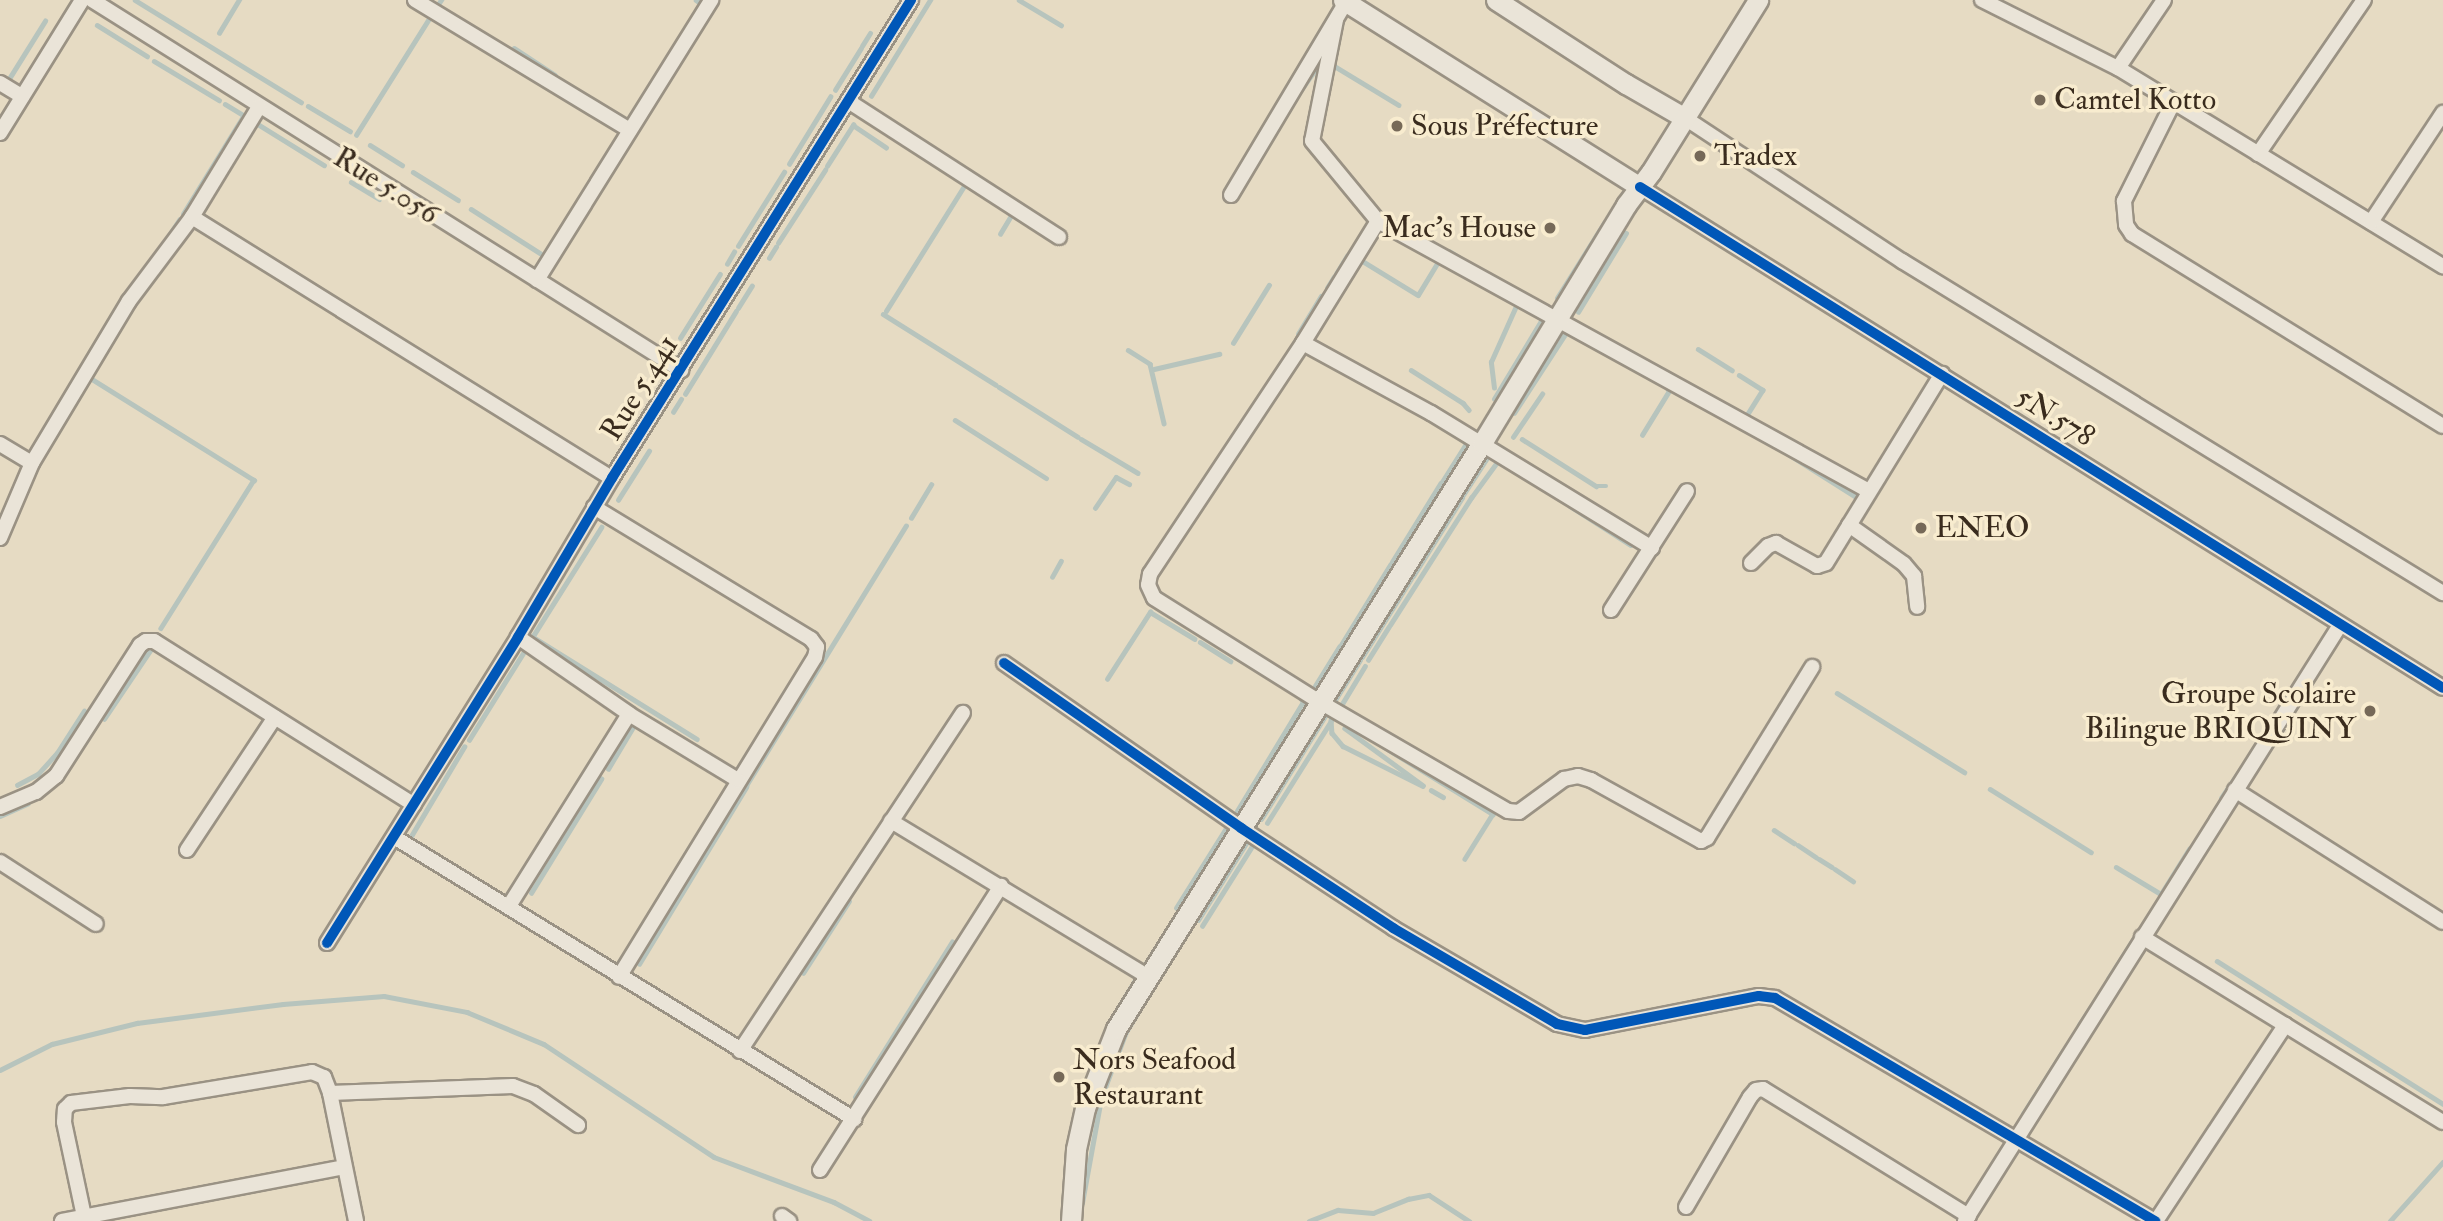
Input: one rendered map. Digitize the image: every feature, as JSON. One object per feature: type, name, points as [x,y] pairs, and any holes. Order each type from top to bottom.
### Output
[{"type":"main road","points":[[1496,0],[1626,84],[1685,117]]},
{"type":"main road","points":[[1071,1221],[1076,1149],[1085,1108],[1103,1055],[1147,976],[1482,443],[1626,205],[1758,0]]},
{"type":"main road","points":[[1345,1],[1640,187]]},
{"type":"street","points":[[0,133],[82,0]]},
{"type":"street","name":"Rue 5.056","points":[[92,0],[681,370]]},
{"type":"street","points":[[415,0],[630,130]]},
{"type":"street","name":"Rue 5.441","points":[[327,943],[518,637],[612,478],[911,0]]},
{"type":"street","points":[[1982,0],[2118,68],[2443,266]]},
{"type":"street","points":[[2118,68],[2164,0]]},
{"type":"street","points":[[2258,154],[2364,0]]},
{"type":"street","points":[[537,280],[708,1]]},
{"type":"street","points":[[1231,195],[1345,1]]},
{"type":"street","points":[[1336,20],[1312,141],[1378,221],[1869,491]]},
{"type":"street","points":[[0,83],[22,96]]},
{"type":"street","points":[[848,101],[1059,237]]},
{"type":"street","points":[[2173,103],[2124,201],[2123,214],[2132,234],[2443,426]]},
{"type":"street","points":[[0,538],[32,463],[128,301],[192,217],[259,107]]},
{"type":"street","points":[[2371,222],[2443,113]]},
{"type":"street","points":[[1685,117],[1902,261],[2443,593]]},
{"type":"street","name":"5N.578","points":[[1640,187],[2443,688]]},
{"type":"street","points":[[192,217],[612,478]]},
{"type":"street","points":[[1378,221],[1303,344],[1150,574],[1148,586],[1154,598],[1320,702],[1508,811],[1519,813],[1564,779],[1578,776],[1591,780],[1701,841],[1707,838],[1812,667]]},
{"type":"street","points":[[1303,344],[1482,443],[1652,548]]},
{"type":"street","points":[[1751,563],[1768,546],[1776,543],[1817,566],[1822,566],[1942,374]]},
{"type":"street","points":[[0,444],[32,463]]},
{"type":"street","points":[[1611,610],[1687,491]]},
{"type":"street","points":[[594,508],[811,639],[817,647],[815,657],[619,977]]},
{"type":"street","points":[[1849,526],[1904,564],[1914,576],[1918,589],[1916,607]]},
{"type":"street","points":[[1686,1207],[1750,1097],[1756,1090],[1763,1090],[1967,1218],[2340,625]]},
{"type":"street","points":[[518,637],[629,714],[738,780]]},
{"type":"street","points":[[0,807],[36,792],[56,776],[140,645],[146,641],[154,641],[414,805]]},
{"type":"street","points":[[1004,663],[1241,828],[1393,928],[1557,1024],[1584,1030],[1759,996],[1775,998],[2156,1221],[2285,1025]]},
{"type":"street","points":[[740,1051],[963,713]]},
{"type":"street","points":[[509,906],[629,714]]},
{"type":"street","points":[[187,850],[275,717]]},
{"type":"street","points":[[2235,790],[2443,922]]},
{"type":"street","points":[[891,821],[1147,976]]},
{"type":"street","points":[[394,837],[854,1119]]},
{"type":"street","points":[[0,862],[96,924]]},
{"type":"street","points":[[820,1170],[1001,886]]},
{"type":"street","points":[[2142,937],[2443,1122]]},
{"type":"street","points":[[84,1219],[63,1115],[71,1103],[130,1096],[163,1097],[312,1072],[324,1077],[330,1093],[356,1221]]},
{"type":"street","points":[[330,1093],[513,1086],[524,1089],[578,1125]]},
{"type":"street","points":[[62,1221],[84,1219],[344,1167]]},
{"type":"waterway","points":[[135,0],[301,102]]},
{"type":"waterway","points":[[219,33],[239,0]]},
{"type":"waterway","points":[[696,0],[705,6]]},
{"type":"waterway","points":[[871,96],[930,0]]},
{"type":"waterway","points":[[1019,0],[1061,25]]},
{"type":"waterway","points":[[356,135],[432,14]]},
{"type":"waterway","points":[[7,82],[45,21]]},
{"type":"waterway","points":[[97,25],[147,56]]},
{"type":"waterway","points":[[862,46],[870,33]]},
{"type":"waterway","points":[[514,48],[555,75]]},
{"type":"waterway","points":[[835,90],[861,48]]},
{"type":"waterway","points":[[1301,90],[1323,59]]},
{"type":"waterway","points":[[154,61],[219,100]]},
{"type":"waterway","points":[[1331,64],[1399,105]]},
{"type":"waterway","points":[[789,164],[830,97]]},
{"type":"waterway","points":[[225,104],[245,116]]},
{"type":"waterway","points":[[308,106],[350,131]]},
{"type":"waterway","points":[[183,214],[242,118]]},
{"type":"waterway","points":[[256,123],[324,165]]},
{"type":"waterway","points":[[827,166],[853,125],[886,147]]},
{"type":"waterway","points":[[370,145],[402,165]]},
{"type":"waterway","points":[[778,243],[825,170]]},
{"type":"waterway","points":[[413,172],[458,200]]},
{"type":"waterway","points":[[738,246],[784,172]]},
{"type":"waterway","points":[[351,182],[379,199]]},
{"type":"waterway","points":[[886,311],[964,186]]},
{"type":"waterway","points":[[471,209],[540,253]]},
{"type":"waterway","points":[[1000,234],[1014,211]]},
{"type":"waterway","points":[[166,240],[179,220]]},
{"type":"waterway","points":[[1557,298],[1604,223]]},
{"type":"waterway","points":[[1578,312],[1626,233]]},
{"type":"waterway","points":[[769,258],[776,247]]},
{"type":"waterway","points":[[1449,251],[1460,258]]},
{"type":"waterway","points":[[727,264],[734,252]]},
{"type":"waterway","points":[[1336,274],[1347,256]]},
{"type":"waterway","points":[[1364,262],[1418,295],[1441,257]]},
{"type":"waterway","points":[[680,338],[720,274]]},
{"type":"waterway","points":[[1327,288],[1334,277]]},
{"type":"waterway","points":[[1233,343],[1269,285]]},
{"type":"waterway","points":[[738,308],[752,286]]},
{"type":"waterway","points":[[1298,334],[1321,296]]},
{"type":"waterway","points":[[1494,388],[1491,362],[1517,304]]},
{"type":"waterway","points":[[685,394],[736,311]]},
{"type":"waterway","points":[[883,314],[996,385]]},
{"type":"waterway","points":[[1494,399],[1544,316]]},
{"type":"waterway","points":[[1514,413],[1568,330]]},
{"type":"waterway","points":[[1698,349],[1732,370]]},
{"type":"waterway","points":[[1128,350],[1150,364],[1164,423]]},
{"type":"waterway","points":[[1154,369],[1219,354]]},
{"type":"waterway","points":[[1411,370],[1463,403],[1469,410]]},
{"type":"waterway","points":[[1739,375],[1763,390],[1745,419]]},
{"type":"waterway","points":[[87,376],[254,480],[161,628]]},
{"type":"waterway","points":[[1642,435],[1669,391],[1665,386]]},
{"type":"waterway","points":[[999,387],[1078,437]]},
{"type":"waterway","points":[[1513,437],[1542,394]]},
{"type":"waterway","points":[[673,412],[681,399]]},
{"type":"waterway","points":[[955,420],[1046,478]]},
{"type":"waterway","points":[[1081,439],[1138,473]]},
{"type":"waterway","points":[[1442,482],[1469,439]]},
{"type":"waterway","points":[[1522,439],[1596,486],[1606,486]]},
{"type":"waterway","points":[[618,500],[649,451]]},
{"type":"waterway","points":[[1788,454],[1856,497]]},
{"type":"waterway","points":[[1463,495],[1489,455]]},
{"type":"waterway","points":[[1390,625],[1471,498],[1498,461],[1500,462]]},
{"type":"waterway","points":[[1095,508],[1116,477],[1129,484]]},
{"type":"waterway","points":[[1392,562],[1440,484]]},
{"type":"waterway","points":[[911,518],[931,485]]},
{"type":"waterway","points":[[1413,576],[1462,498]]},
{"type":"waterway","points":[[1570,506],[1631,545]]},
{"type":"waterway","points":[[747,784],[906,526]]},
{"type":"waterway","points":[[602,527],[533,637],[697,739]]},
{"type":"waterway","points":[[1052,577],[1061,561]]},
{"type":"waterway","points":[[1341,645],[1390,565]]},
{"type":"waterway","points":[[1362,657],[1411,579]]},
{"type":"waterway","points":[[1107,679],[1150,612],[1195,639]]},
{"type":"waterway","points":[[1368,660],[1389,627]]},
{"type":"waterway","points":[[1200,642],[1231,661]]},
{"type":"waterway","points":[[469,740],[527,647]]},
{"type":"waterway","points":[[1315,686],[1339,647]]},
{"type":"waterway","points":[[104,719],[151,649]]},
{"type":"waterway","points":[[1335,700],[1360,660]]},
{"type":"waterway","points":[[1342,704],[1365,666]]},
{"type":"waterway","points":[[1837,693],[1964,772]]},
{"type":"waterway","points":[[1237,811],[1303,702],[1298,695]]},
{"type":"waterway","points":[[17,785],[38,774],[57,753],[84,711]]},
{"type":"waterway","points":[[1261,819],[1325,716]]},
{"type":"waterway","points":[[1331,720],[1332,733],[1343,746],[1423,786],[1345,729]]},
{"type":"waterway","points":[[1267,823],[1331,721]]},
{"type":"waterway","points":[[608,769],[633,727]]},
{"type":"waterway","points":[[407,843],[464,747]]},
{"type":"waterway","points":[[1384,747],[1493,814],[1465,859]]},
{"type":"waterway","points":[[2221,798],[2240,770]]},
{"type":"waterway","points":[[531,893],[601,779]]},
{"type":"waterway","points":[[639,964],[746,787]]},
{"type":"waterway","points":[[1990,789],[2091,852]]},
{"type":"waterway","points":[[1431,790],[1443,797]]},
{"type":"waterway","points":[[0,816],[27,804]]},
{"type":"waterway","points":[[1176,908],[1228,825]]},
{"type":"waterway","points":[[1774,830],[1794,843]]},
{"type":"waterway","points":[[1198,920],[1247,842]]},
{"type":"waterway","points":[[1202,926],[1254,843]]},
{"type":"waterway","points":[[1798,845],[1816,857]]},
{"type":"waterway","points":[[2116,867],[2161,894],[2189,849]]},
{"type":"waterway","points":[[1819,859],[1832,867]]},
{"type":"waterway","points":[[1835,869],[1853,881]]},
{"type":"waterway","points":[[803,973],[849,901]]},
{"type":"waterway","points":[[2108,979],[2136,935]]},
{"type":"waterway","points":[[855,1097],[952,942]]},
{"type":"waterway","points":[[1142,969],[1158,944]]},
{"type":"waterway","points":[[2217,961],[2443,1104]]},
{"type":"waterway","points":[[1117,1010],[1136,978]]},
{"type":"waterway","points":[[2079,1025],[2099,994]]},
{"type":"waterway","points":[[0,1070],[52,1044],[137,1023],[283,1004],[384,996],[467,1012],[544,1044],[714,1157],[834,1202],[869,1221]]},
{"type":"waterway","points":[[1082,1203],[1101,1098],[1126,1032],[1139,1010]]},
{"type":"waterway","points":[[2023,1114],[2063,1051]]},
{"type":"waterway","points":[[2390,1221],[2443,1162]]},
{"type":"waterway","points":[[1309,1221],[1338,1210],[1373,1213],[1408,1199],[1429,1195],[1469,1221]]},
{"type":"cycle path","points":[[327,943],[518,637],[612,478],[911,0]]},
{"type":"cycle path","points":[[1640,187],[2443,688]]},
{"type":"cycle path","points":[[1004,663],[1241,828],[1393,928],[1557,1024],[1585,1030],[1759,996],[1775,998],[2155,1221]]},
{"type":"place","name":"Camtel Kotto","points":[[2040,100]]},
{"type":"place","name":"Sous Préfecture","points":[[1397,126]]},
{"type":"place","name":"Tradex","points":[[1700,156]]},
{"type":"place","name":"Mac’s House","points":[[1550,228]]},
{"type":"place","name":"ENEO","points":[[1921,528]]},
{"type":"place","name":"Groupe Scolaire Bilingue BRIQUINY","points":[[2370,711]]},
{"type":"place","name":"Nors Seafood Restaurant","points":[[1059,1077]]}]
